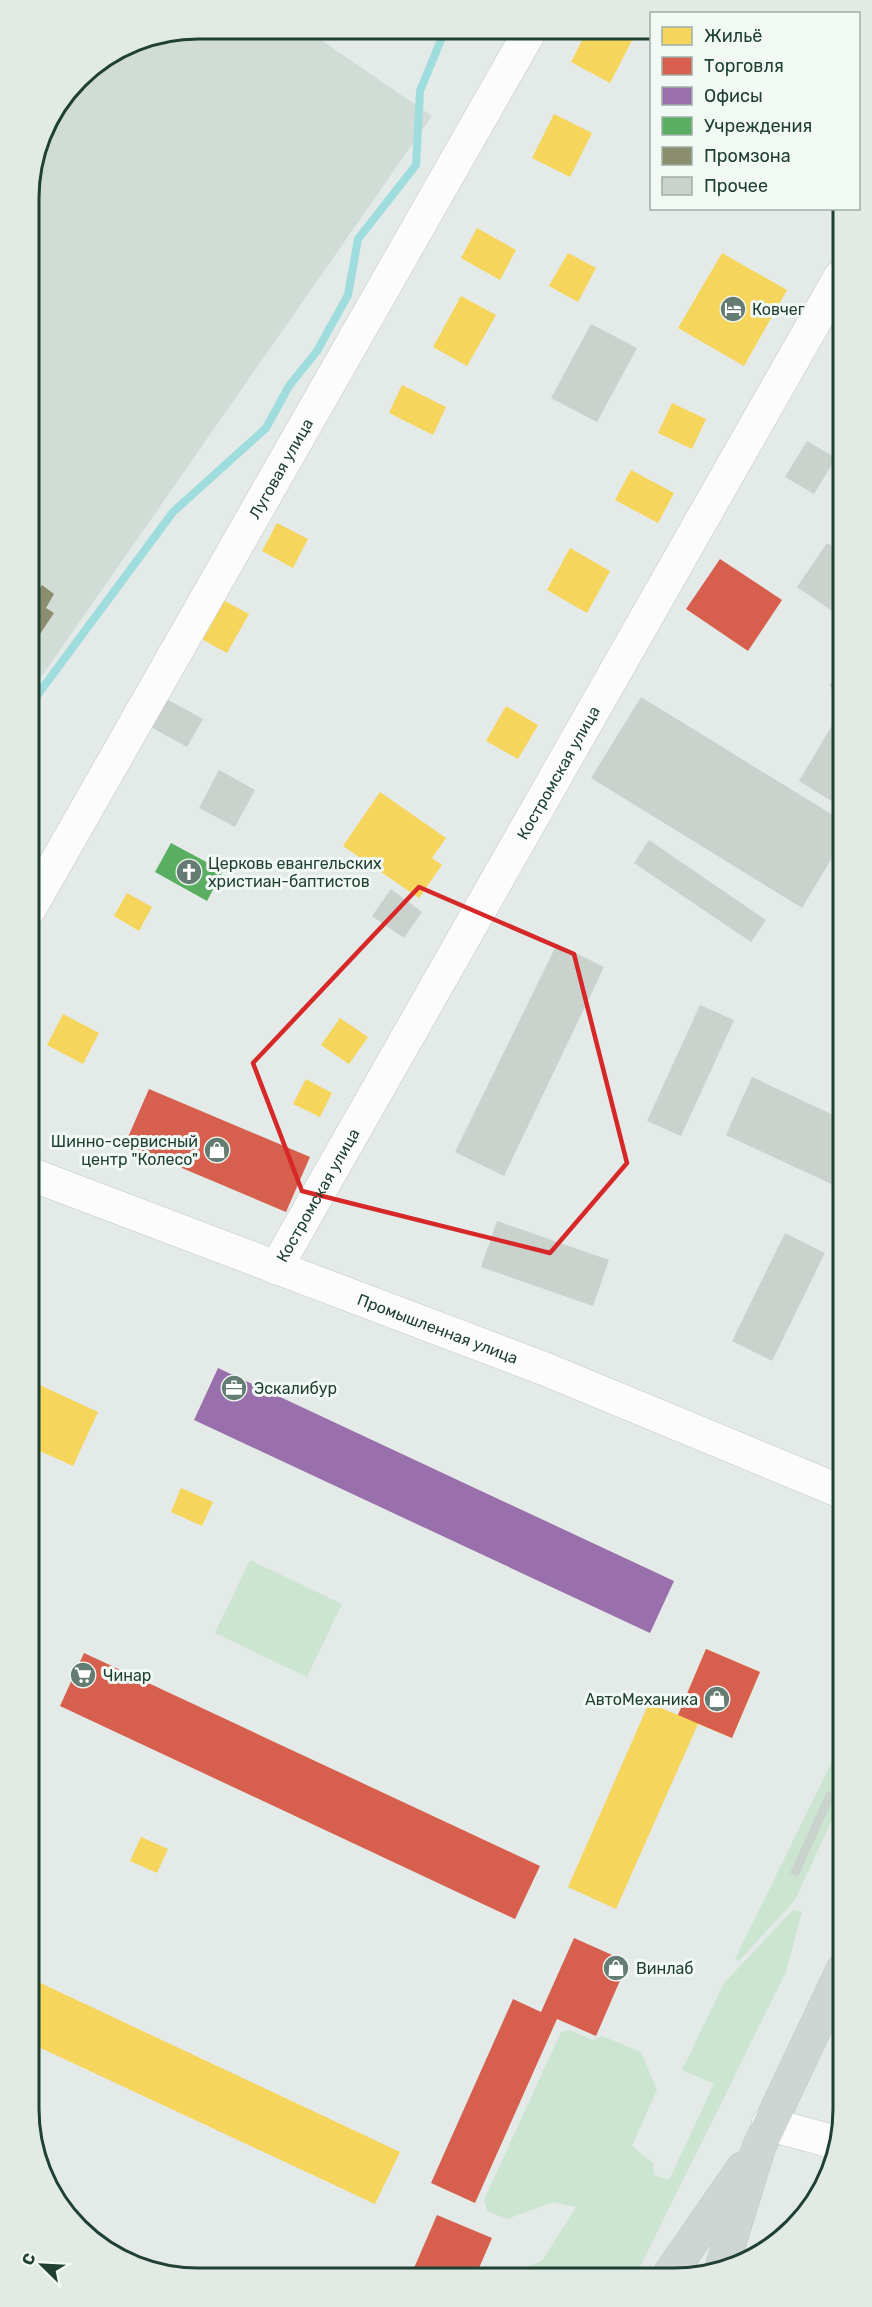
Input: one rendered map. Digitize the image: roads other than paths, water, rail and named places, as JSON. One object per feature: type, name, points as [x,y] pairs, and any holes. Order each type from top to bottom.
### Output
[{"type":"main road","points":[[724,2260],[764,2136],[833,1990]]},
{"type":"main road","points":[[674,2268],[764,2136]]},
{"type":"street","name":"Луговая улица","points":[[39,892],[525,39]]},
{"type":"street","name":"Костромская улица","points":[[276,1268],[833,289]]},
{"type":"street","name":"Промышленная улица","points":[[39,1177],[545,1369],[833,1488]]},
{"type":"street","points":[[764,2136],[829,2142]]},
{"type":"waterway","points":[[39,693],[173,512],[266,428],[289,386],[317,351],[348,295],[358,239],[416,165],[420,91],[441,39]]},
{"type":"place","name":"Ковчег","points":[[733,309]]},
{"type":"place","name":"Церковь евангельских христиан-баптистов","points":[[189,872]]},
{"type":"place","name":"Шинно-сервисный центр \"Колесо\"","points":[[217,1150]]},
{"type":"place","name":"Эскалибур","points":[[234,1388]]},
{"type":"place","name":"Чинар","points":[[83,1675]]},
{"type":"place","name":"АвтоМеханика","points":[[717,1699]]},
{"type":"place","name":"Винлаб","points":[[616,1968]]}]
